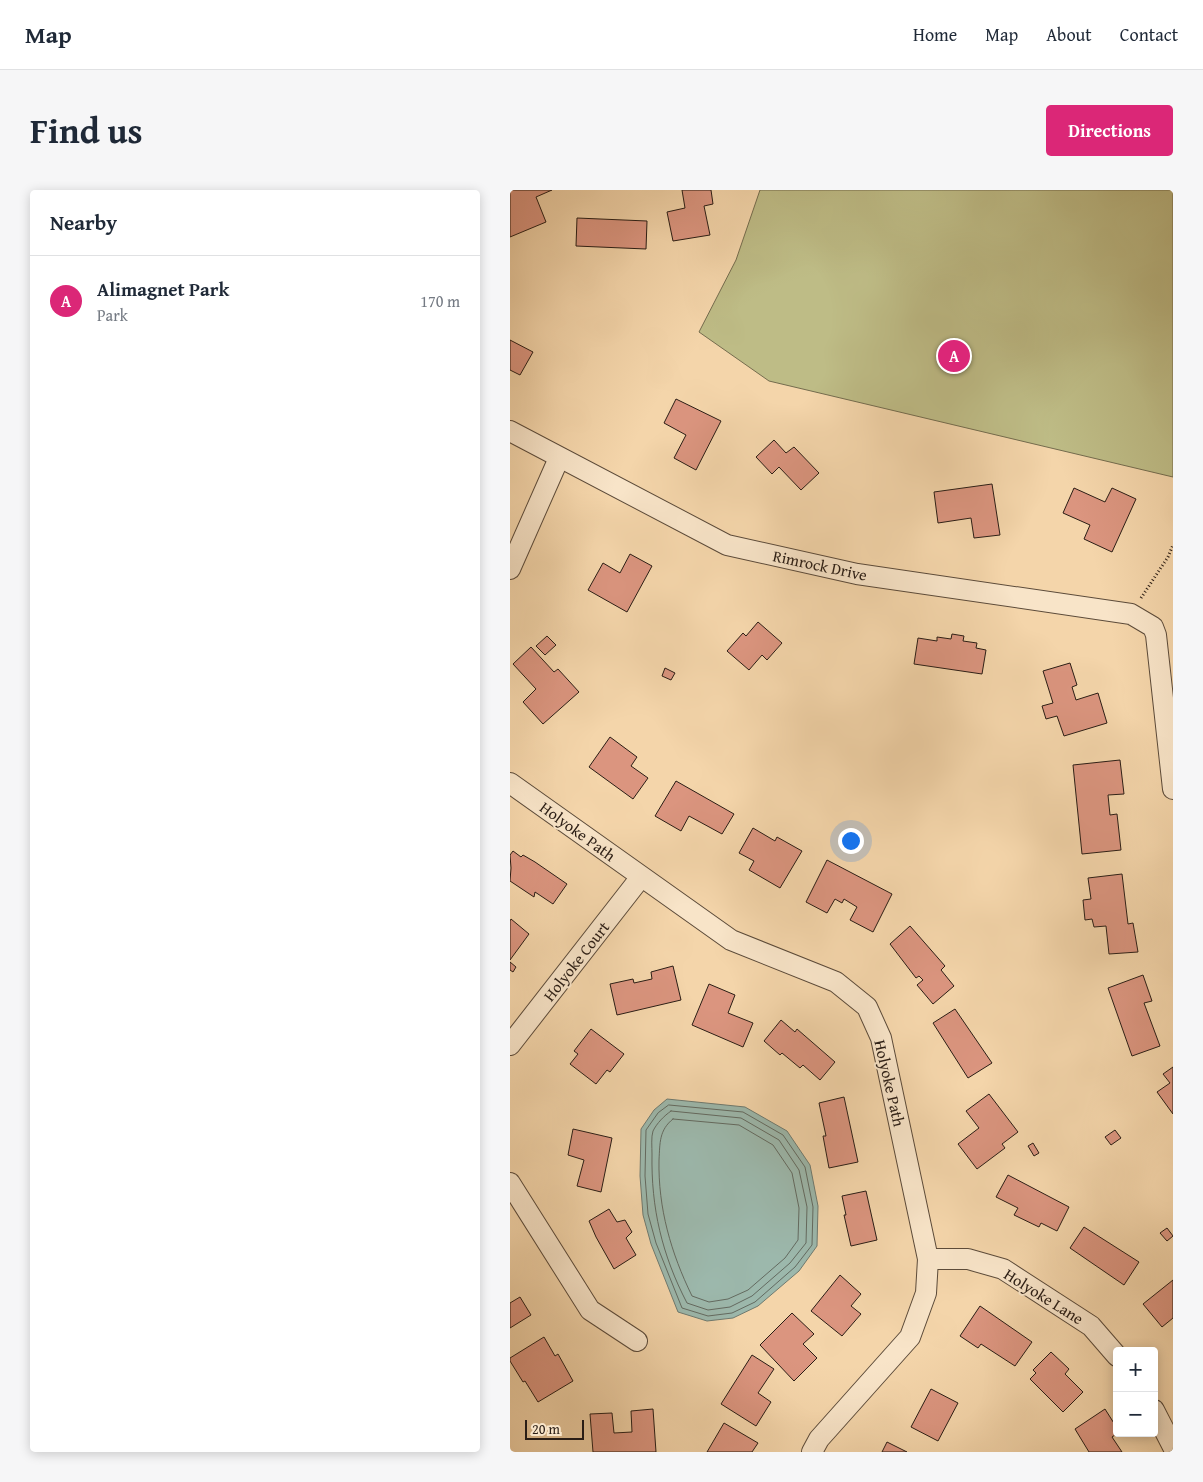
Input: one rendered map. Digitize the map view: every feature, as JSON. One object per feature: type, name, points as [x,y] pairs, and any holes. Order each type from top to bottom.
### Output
[{"type":"street","name":"Rimrock Drive","points":[[510,431],[727,545],[857,574],[1131,614],[1153,627],[1156,635],[1173,789]]},
{"type":"street","points":[[510,569],[560,458]]},
{"type":"street","name":"Holyoke Path","points":[[510,783],[731,940],[836,982],[867,1007],[881,1038],[928,1258],[926,1293],[910,1337],[819,1439],[812,1452]]},
{"type":"street","name":"Holyoke Court","points":[[510,1046],[641,877]]},
{"type":"street","points":[[510,1183],[590,1310],[638,1341]]},
{"type":"street","name":"Holyoke Lane","points":[[928,1258],[968,1258],[1003,1269],[1091,1326],[1113,1351]]},
{"type":"street","points":[[1158,1418],[1173,1447]]},
{"type":"path","points":[[1131,614],[1168,557],[1173,545]]},
{"type":"shaded area","points":[[760,190],[1173,190],[1173,477],[769,381],[699,332],[736,260]]},
{"type":"water","points":[[667,1099],[745,1107],[787,1131],[810,1165],[818,1206],[817,1246],[799,1271],[758,1306],[733,1318],[707,1321],[678,1312],[651,1244],[643,1215],[640,1176],[641,1129],[654,1110]]},
{"type":"building","points":[[510,190],[552,190],[536,197],[546,222],[510,237]]},
{"type":"building","points":[[682,190],[711,190],[713,204],[704,206],[710,235],[673,241],[667,212],[685,208]]},
{"type":"building","points":[[577,218],[647,221],[646,249],[576,246]]},
{"type":"building","points":[[510,340],[533,352],[520,375],[510,370]]},
{"type":"building","points":[[676,399],[721,421],[696,470],[674,458],[686,435],[664,423]]},
{"type":"building","points":[[774,440],[786,453],[794,447],[819,473],[801,490],[779,467],[772,474],[756,457]]},
{"type":"building","points":[[992,484],[1000,535],[974,538],[971,518],[938,523],[934,492]]},
{"type":"building","points":[[1074,488],[1105,502],[1112,488],[1136,499],[1112,552],[1084,539],[1090,525],[1063,513]]},
{"type":"building","points":[[630,554],[652,566],[627,612],[588,590],[603,563],[620,573]]},
{"type":"building","points":[[758,622],[782,643],[767,660],[762,655],[749,670],[727,651],[743,633],[746,636]]},
{"type":"building","points":[[952,634],[964,636],[963,641],[977,643],[976,648],[986,650],[982,674],[914,664],[918,638],[937,641],[937,637],[951,639]]},
{"type":"building","points":[[547,636],[556,645],[545,655],[536,646]]},
{"type":"building","points":[[531,647],[554,672],[558,669],[579,692],[543,724],[523,702],[536,689],[513,664]]},
{"type":"building","points":[[1070,663],[1077,685],[1072,687],[1076,700],[1098,693],[1107,723],[1064,736],[1057,716],[1046,719],[1042,706],[1053,703],[1043,671]]},
{"type":"building","points":[[665,668],[675,673],[671,680],[662,676]]},
{"type":"building","points":[[610,737],[637,757],[631,766],[648,778],[633,799],[589,767]]},
{"type":"building","points":[[1120,760],[1124,794],[1108,795],[1110,815],[1117,814],[1121,850],[1082,854],[1073,765]]},
{"type":"building","points":[[676,781],[734,814],[722,834],[689,816],[681,831],[655,816]]},
{"type":"building","points":[[753,828],[775,841],[777,837],[802,851],[780,888],[749,870],[754,861],[739,853]]},
{"type":"building","points":[[513,851],[521,857],[523,855],[535,862],[567,884],[553,904],[535,892],[534,897],[510,881],[510,855]]},
{"type":"building","points":[[827,860],[892,894],[873,932],[850,920],[857,907],[844,899],[842,903],[835,899],[827,913],[806,902]]},
{"type":"building","points":[[1122,874],[1128,924],[1133,923],[1138,952],[1109,954],[1106,926],[1094,927],[1092,919],[1085,920],[1083,900],[1091,899],[1088,878]]},
{"type":"building","points":[[511,919],[529,934],[510,960],[510,921]]},
{"type":"building","points":[[910,926],[945,966],[941,970],[954,986],[933,1004],[917,985],[923,980],[919,976],[916,978],[890,944]]},
{"type":"building","points":[[510,962],[516,967],[513,972],[510,970]]},
{"type":"building","points":[[673,966],[681,1000],[617,1015],[610,984],[633,979],[634,983],[652,979],[651,972]]},
{"type":"building","points":[[1143,975],[1152,1001],[1144,1003],[1160,1046],[1132,1056],[1108,988]]},
{"type":"building","points":[[709,984],[735,995],[728,1013],[753,1023],[743,1047],[692,1025]]},
{"type":"building","points":[[955,1009],[992,1063],[968,1078],[933,1023]]},
{"type":"building","points":[[781,1020],[795,1032],[797,1029],[835,1062],[820,1080],[803,1065],[800,1068],[782,1053],[780,1055],[764,1041]]},
{"type":"building","points":[[591,1029],[624,1054],[610,1072],[607,1070],[596,1084],[570,1064],[578,1054],[574,1051]]},
{"type":"building","points":[[1173,1067],[1173,1114],[1157,1092],[1170,1083],[1163,1074]]},
{"type":"building","points":[[989,1094],[1018,1132],[1002,1144],[1005,1148],[977,1169],[958,1144],[979,1128],[966,1111]]},
{"type":"building","points":[[844,1097],[858,1162],[829,1168],[823,1136],[826,1136],[819,1103]]},
{"type":"building","points":[[573,1129],[612,1138],[601,1192],[577,1186],[584,1160],[568,1155]]},
{"type":"building","points":[[1115,1130],[1121,1138],[1111,1145],[1105,1137]]},
{"type":"building","points":[[1033,1143],[1039,1153],[1034,1156],[1028,1146]]},
{"type":"building","points":[[1008,1175],[1069,1207],[1057,1231],[1041,1223],[1039,1227],[1014,1215],[1018,1208],[996,1197]]},
{"type":"building","points":[[866,1191],[877,1240],[851,1246],[842,1196]]},
{"type":"building","points":[[609,1209],[617,1222],[625,1220],[632,1232],[626,1238],[636,1255],[614,1269],[589,1221]]},
{"type":"building","points":[[1084,1227],[1139,1262],[1124,1285],[1070,1248]]},
{"type":"building","points":[[1167,1228],[1173,1236],[1167,1241],[1160,1233]]},
{"type":"building","points":[[840,1275],[861,1294],[851,1306],[861,1314],[842,1336],[811,1311]]},
{"type":"building","points":[[1173,1280],[1173,1318],[1162,1327],[1143,1304]]},
{"type":"building","points":[[520,1297],[531,1315],[510,1328],[510,1303]]},
{"type":"building","points":[[980,1306],[1032,1342],[1015,1366],[981,1344],[978,1348],[960,1336]]},
{"type":"building","points":[[792,1313],[814,1334],[803,1344],[817,1358],[794,1381],[760,1345]]},
{"type":"building","points":[[544,1337],[555,1356],[558,1354],[573,1381],[538,1402],[525,1381],[523,1382],[510,1358]]},
{"type":"building","points":[[1051,1352],[1069,1369],[1065,1374],[1083,1392],[1063,1412],[1030,1379],[1036,1373],[1033,1370]]},
{"type":"building","points":[[752,1355],[774,1369],[758,1393],[771,1402],[756,1426],[721,1404]]},
{"type":"building","points":[[931,1389],[958,1403],[938,1441],[911,1427]]},
{"type":"building","points":[[653,1409],[656,1452],[593,1452],[590,1414],[612,1413],[614,1433],[632,1432],[631,1411]]},
{"type":"building","points":[[1105,1409],[1113,1422],[1112,1437],[1122,1452],[1089,1452],[1075,1429]]},
{"type":"building","points":[[724,1423],[758,1443],[752,1452],[707,1452]]},
{"type":"building","points":[[887,1442],[907,1452],[882,1452]]},
{"type":"place","name":"Alimagnet Park","points":[[954,356]]}]
